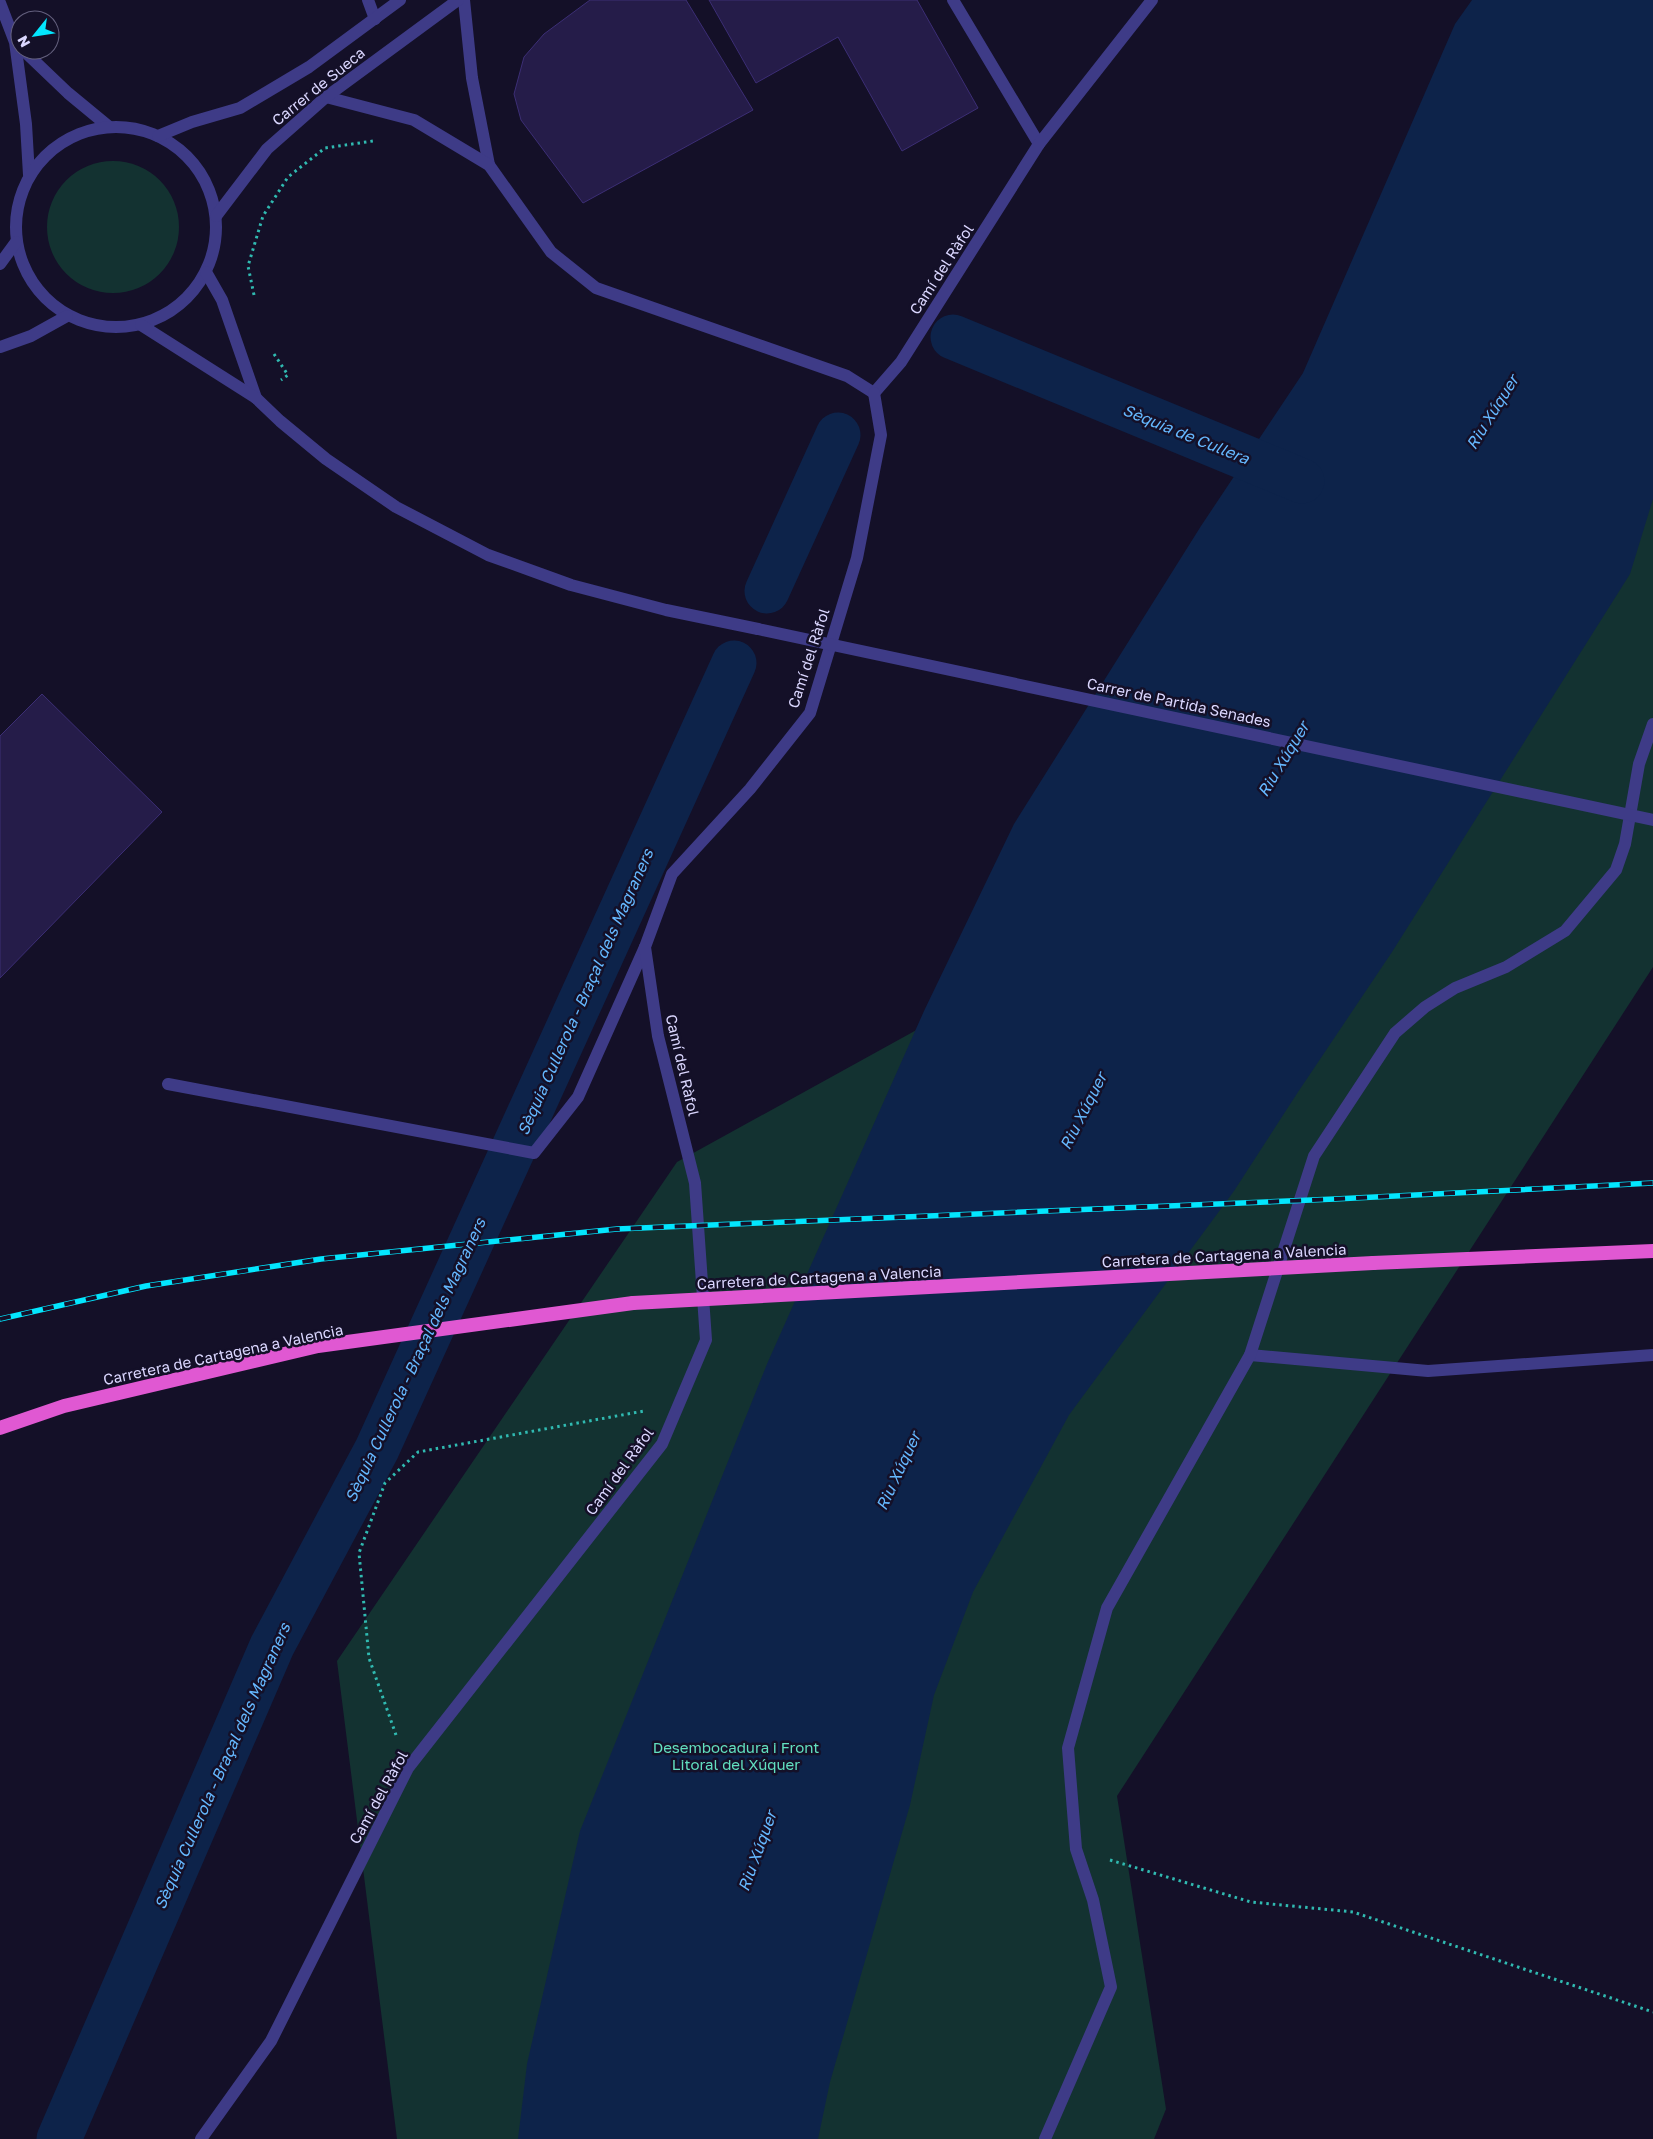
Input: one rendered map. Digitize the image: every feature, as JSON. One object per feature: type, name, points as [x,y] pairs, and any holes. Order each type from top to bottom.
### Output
[{"type":"highway","name":"Carretera de Cartagena a Valencia","points":[[0,1428],[64,1406],[324,1345],[633,1303],[1374,1263],[1653,1251]]},
{"type":"street","points":[[368,0],[375,19]]},
{"type":"street","name":"Carrer de Sueca","points":[[158,136],[192,122],[240,108],[309,67],[400,0]]},
{"type":"street","name":"Carrer de Sueca","points":[[216,216],[267,150],[326,97],[458,0]]},
{"type":"street","points":[[464,0],[472,78],[489,165]]},
{"type":"street","points":[[953,0],[1039,144]]},
{"type":"street","name":"Camí del Ràfol","points":[[201,2139],[271,2041],[408,1768],[662,1444],[706,1340],[695,1183],[658,1036],[645,947],[672,874],[750,789],[810,713],[857,558],[881,435],[874,393],[900,362],[1039,144],[1152,0]]},
{"type":"street","points":[[0,3],[10,26]]},
{"type":"street","points":[[20,60],[29,175]]},
{"type":"street","points":[[33,60],[68,94],[108,126]]},
{"type":"street","points":[[326,97],[414,120],[489,165],[551,252],[596,288],[847,376],[874,393]]},
{"type":"street","points":[[108,126],[134,128],[158,136],[186,156],[206,183],[216,216],[215,245],[206,272],[190,296],[168,314],[141,325],[116,329],[91,325],[67,316],[43,297],[25,272],[16,242],[16,208],[29,175],[49,150],[77,134],[108,126]]},
{"type":"street","points":[[0,264],[16,242]]},
{"type":"street","points":[[206,272],[222,300],[256,398]]},
{"type":"street","points":[[0,347],[31,336],[67,316]]},
{"type":"street","name":"Carrer de Partida Senades","points":[[141,325],[256,398],[326,459],[396,507],[488,555],[571,585],[666,610],[1653,820]]},
{"type":"street","points":[[1045,2139],[1111,1987],[1092,1900],[1076,1849],[1068,1748],[1107,1608],[1250,1355],[1314,1156],[1347,1103],[1395,1033],[1424,1007],[1455,988],[1506,967],[1565,931],[1616,870],[1624,844],[1640,764],[1653,724]]},
{"type":"street","points":[[168,1084],[534,1152],[578,1097],[645,947]]},
{"type":"street","points":[[1250,1355],[1428,1371],[1653,1355]]},
{"type":"path","points":[[255,302],[248,266],[263,216],[288,177],[326,148],[379,140]]},
{"type":"path","points":[[256,398],[288,375],[273,352]]},
{"type":"path","points":[[408,1768],[369,1658],[360,1554],[385,1482],[418,1452],[679,1405]]},
{"type":"path","points":[[1076,1849],[1251,1902],[1353,1912],[1653,2012]]},
{"type":"green space","name":"Desembocadura i Front Litoral del Xúquer","points":[[1653,0],[1653,967],[1117,1796],[1166,2109],[1154,2139],[397,2139],[337,1661],[677,1162],[940,1017]]},
{"type":"green space","points":[[113,161],[126,162],[138,166],[160,180],[174,202],[178,214],[178,240],[174,252],[160,274],[138,288],[126,292],[113,293],[100,292],[88,288],[66,274],[52,252],[48,240],[47,227],[48,214],[52,202],[66,180],[88,166],[100,162]]},
{"type":"water","name":"Riu Xúquer","points":[[1472,0],[1653,0],[1653,499],[1630,574],[1392,952],[1234,1191],[1069,1415],[973,1592],[934,1695],[910,1805],[830,2082],[818,2139],[518,2139],[527,2064],[580,1831],[767,1364],[924,1011],[1014,824],[1201,526],[1303,373],[1455,24]]},
{"type":"building","points":[[590,0],[686,0],[753,110],[583,203],[521,120],[514,94],[524,57],[544,34]]},
{"type":"building","points":[[709,0],[917,0],[978,108],[902,151],[838,37],[756,83]]},
{"type":"building","points":[[42,694],[162,812],[0,978],[0,736]]},
{"type":"waterway","name":"Sèquia de Cullera","points":[[953,337],[1302,481]]},
{"type":"waterway","name":"Sèquia de Cullera","points":[[767,591],[838,435]]},
{"type":"waterway","name":"Sèquia Cullerola - Braçal dels Magraners","points":[[59,2139],[272,1646],[377,1449],[734,663]]},
{"type":"railway","points":[[0,1319],[146,1286],[321,1259],[617,1229],[1335,1199],[1653,1183]]}]
